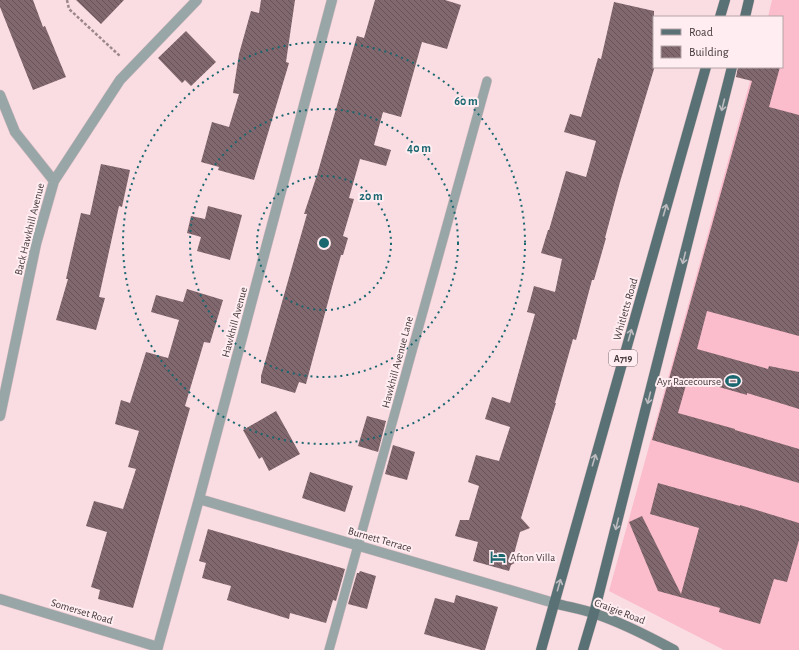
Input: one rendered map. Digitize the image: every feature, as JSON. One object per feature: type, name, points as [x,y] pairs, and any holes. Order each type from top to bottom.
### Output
[{"type":"main road","points":[[720,16],[725,0]]},
{"type":"main road","points":[[745,16],[749,0]]},
{"type":"main road","name":"Whitletts Road","points":[[541,650],[706,68]]},
{"type":"main road","points":[[583,650],[594,613],[732,68]]},
{"type":"main road","name":"Craigie Road","points":[[554,603],[594,613],[637,630],[674,650]]},
{"type":"street","name":"Back Hawkhill Avenue","points":[[0,416],[36,244],[54,181],[120,80],[197,0]]},
{"type":"street","name":"Hawkhill Avenue","points":[[157,648],[199,499],[332,0]]},
{"type":"street","points":[[0,95],[15,132],[54,181]]},
{"type":"street","name":"Burnett Terrace","points":[[199,499],[554,603]]},
{"type":"street","name":"Somerset Road","points":[[0,599],[157,648]]},
{"type":"lane","name":"Hawkhill Avenue Lane","points":[[329,650],[487,80]]},
{"type":"path","points":[[67,0],[69,9],[132,67]]},
{"type":"shaded area","name":"Ayr Racecourse","points":[[772,0],[799,0],[799,650],[724,650],[609,591],[754,68],[783,68],[783,16],[768,16]]},
{"type":"building","points":[[0,0],[33,0],[43,27],[45,26],[66,77],[33,90],[0,7]]},
{"type":"building","points":[[76,0],[124,0],[101,24]]},
{"type":"building","points":[[261,0],[295,0],[286,62],[289,63],[254,180],[218,170],[219,167],[201,162],[212,122],[229,127],[239,94],[233,93],[239,54],[251,11],[259,13]]},
{"type":"building","points":[[375,0],[445,0],[461,5],[447,49],[422,42],[401,117],[383,112],[374,145],[391,150],[386,166],[360,159],[349,198],[354,199],[343,236],[348,238],[343,255],[341,255],[306,384],[299,382],[295,393],[261,383],[261,376],[307,214],[304,214],[317,175],[357,36],[364,38]]},
{"type":"building","points":[[614,2],[654,11],[654,69],[620,182],[594,280],[592,280],[576,340],[573,339],[556,403],[521,518],[530,528],[520,532],[514,554],[520,560],[511,565],[509,571],[473,561],[478,542],[455,536],[460,520],[469,520],[479,486],[468,482],[476,455],[499,461],[510,427],[485,419],[492,397],[510,403],[535,314],[527,312],[534,286],[555,292],[562,259],[541,253],[566,171],[586,177],[596,141],[564,132],[570,114],[581,117],[598,58],[601,59]]},
{"type":"building","points":[[186,31],[216,62],[191,86],[185,80],[182,83],[158,58]]},
{"type":"building","points":[[738,68],[780,68],[769,107],[799,115],[799,336],[707,311],[697,349],[768,369],[769,366],[799,372],[799,409],[747,393],[747,395],[688,378],[678,413],[799,449],[799,483],[652,440],[752,81],[736,77]]},
{"type":"building","points":[[101,164],[130,170],[122,207],[119,206],[99,297],[105,298],[96,330],[56,320],[68,279],[66,279],[81,213],[90,215]]},
{"type":"building","points":[[208,206],[242,215],[230,260],[197,251],[201,237],[187,233],[191,216],[205,219]]},
{"type":"building","points":[[187,289],[223,300],[210,343],[204,342],[185,406],[190,408],[133,608],[98,599],[100,590],[91,587],[107,532],[86,526],[94,501],[123,509],[136,469],[128,467],[139,431],[115,424],[121,400],[130,403],[146,352],[168,358],[179,320],[151,312],[156,295],[183,302]]},
{"type":"building","points":[[276,411],[300,454],[269,471],[262,457],[259,459],[243,430]]},
{"type":"building","points":[[367,416],[386,421],[378,452],[358,446]]},
{"type":"building","points":[[393,445],[415,452],[407,480],[385,474]]},
{"type":"building","points":[[310,472],[353,486],[345,512],[302,498]]},
{"type":"building","points":[[658,483],[740,505],[799,523],[799,540],[787,582],[774,579],[760,624],[719,612],[720,608],[658,591],[629,522],[642,516],[681,594],[699,528],[650,514]]},
{"type":"building","points":[[208,529],[345,569],[336,601],[333,600],[326,623],[290,613],[289,619],[227,600],[231,586],[202,578],[206,563],[199,561]]},
{"type":"building","points":[[360,571],[376,576],[367,609],[348,604],[357,573]]},
{"type":"building","points":[[456,595],[498,607],[485,650],[424,634],[435,598],[454,603]]},
{"type":"place","name":"Ayr Racecourse","points":[[733,381]]},
{"type":"place","name":"Afton Villa","points":[[498,557]]}]
